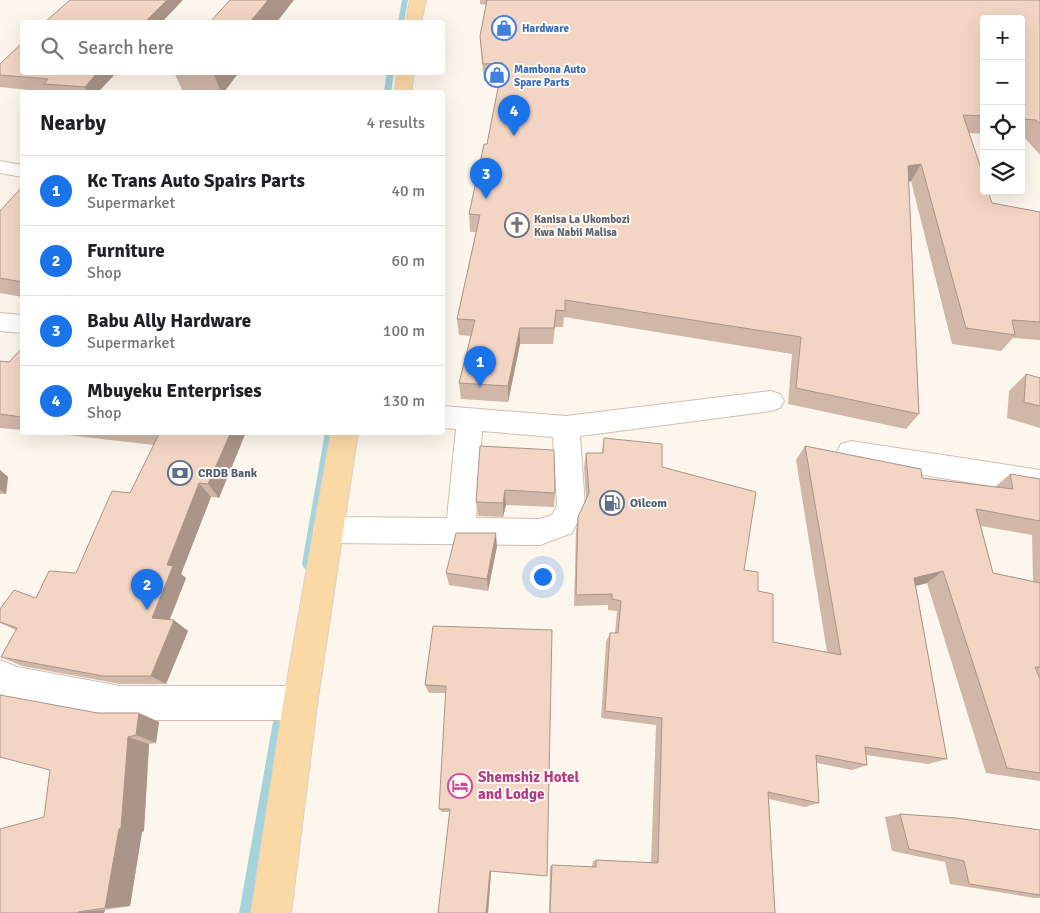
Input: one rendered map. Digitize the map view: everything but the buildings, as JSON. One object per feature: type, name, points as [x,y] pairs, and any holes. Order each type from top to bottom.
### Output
[{"type":"main road","points":[[414,20],[418,0]]},
{"type":"main road","points":[[403,90],[406,75]]},
{"type":"main road","points":[[271,913],[301,698],[344,435]]},
{"type":"street","points":[[0,167],[20,171]]},
{"type":"street","points":[[0,322],[20,324]]},
{"type":"street","points":[[445,417],[566,427],[771,401]]},
{"type":"street","points":[[460,531],[470,419]]},
{"type":"street","points":[[328,530],[540,532],[562,524],[570,507],[566,427]]},
{"type":"street","points":[[851,452],[1040,482]]},
{"type":"street","points":[[0,677],[17,684],[120,703],[284,703],[301,698]]},
{"type":"waterway","points":[[401,20],[405,0]]},
{"type":"waterway","points":[[388,90],[391,75]]},
{"type":"waterway","points":[[308,564],[330,435]]},
{"type":"waterway","points":[[247,913],[283,705]]},
{"type":"place","name":"Hardware","points":[[504,28]]},
{"type":"place","name":"Mambona Auto Spare Parts","points":[[497,75]]},
{"type":"place","name":"Mbuyeku Enterprises","points":[[514,136]]},
{"type":"place","name":"Babu Ally Hardware","points":[[486,199]]},
{"type":"place","name":"Kanisa La Ukombozi Kwa Nabii Malisa","points":[[517,225]]},
{"type":"place","name":"Kc Trans Auto Spairs Parts","points":[[480,387]]},
{"type":"place","name":"CRDB Bank","points":[[180,473]]},
{"type":"place","name":"Oilcom","points":[[612,503]]},
{"type":"place","name":"Furniture","points":[[147,610]]},
{"type":"place","name":"Shemshiz Hotel and Lodge","points":[[460,786]]}]
